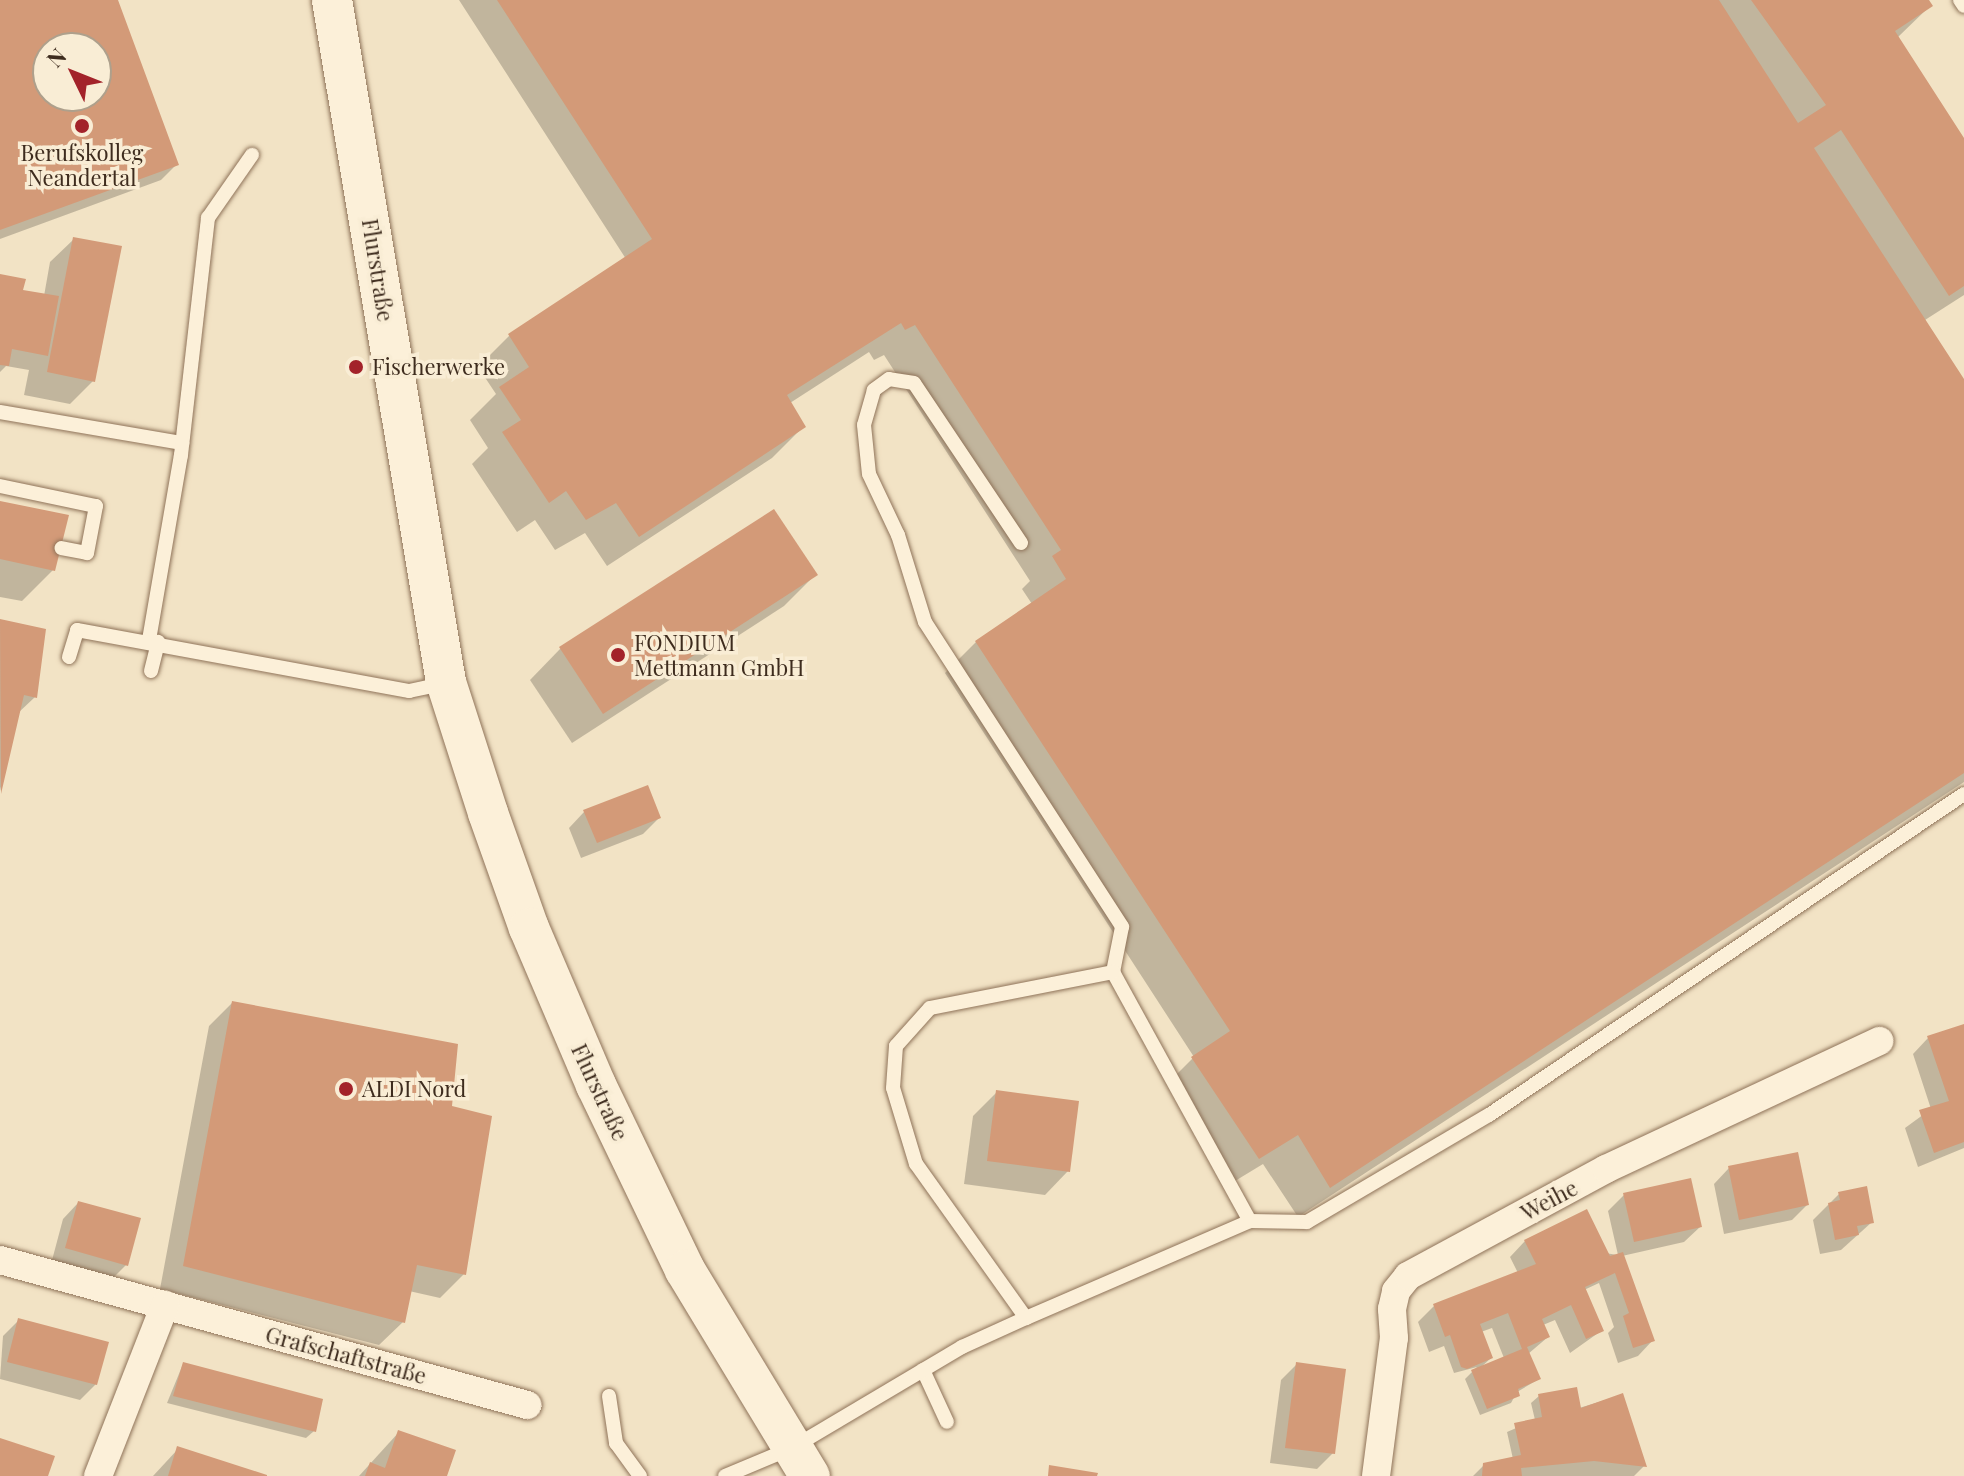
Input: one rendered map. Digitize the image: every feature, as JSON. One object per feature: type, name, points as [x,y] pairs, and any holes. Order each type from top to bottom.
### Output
[{"type":"main road","name":"Flurstraße","points":[[332,0],[446,682],[529,928],[596,1085],[685,1270],[801,1462]]},
{"type":"street","name":"Weihe","points":[[1376,1476],[1394,1338],[1392,1309],[1396,1291],[1408,1276],[1606,1169],[1879,1041]]},
{"type":"street","name":"Grafschaftstraße","points":[[0,1260],[527,1405]]},
{"type":"street","points":[[98,1476],[165,1305]]},
{"type":"lane","points":[[1960,0],[1964,6]]},
{"type":"lane","points":[[151,671],[153,641],[164,593],[208,218],[252,155]]},
{"type":"lane","points":[[1021,543],[914,383],[889,379],[874,390],[864,425],[869,474],[898,535],[925,622],[1122,927],[1113,972],[1250,1221]]},
{"type":"lane","points":[[0,412],[182,449],[197,459]]},
{"type":"lane","points":[[0,486],[96,506],[87,553],[61,548]]},
{"type":"lane","points":[[69,657],[77,630],[153,641],[409,691],[446,682]]},
{"type":"lane","points":[[725,1476],[801,1462],[923,1370],[1026,1318],[1250,1221],[1307,1222],[1489,1115],[1964,794]]},
{"type":"lane","points":[[1026,1318],[916,1164],[893,1088],[896,1046],[930,1008],[1113,972]]},
{"type":"lane","points":[[923,1370],[947,1422]]},
{"type":"lane","points":[[609,1396],[616,1443],[640,1476]]},
{"type":"building","name":"Berufskolleg Neandertal","points":[[0,0],[118,0],[179,165],[0,230]]},
{"type":"building","points":[[497,0],[1719,0],[1798,123],[1826,105],[1751,0],[1929,0],[1933,6],[1895,31],[1964,138],[1964,286],[1949,296],[1841,130],[1814,148],[1964,379],[1964,773],[1330,1188],[1298,1135],[1259,1159],[1191,1057],[1230,1031],[975,641],[1066,579],[1052,556],[1061,550],[915,325],[905,330],[901,323],[787,395],[806,427],[639,537],[616,503],[586,520],[566,491],[549,503],[502,432],[521,420],[499,387],[529,367],[508,334],[652,239]]},
{"type":"building","points":[[73,237],[122,246],[95,382],[47,372]]},
{"type":"building","points":[[0,274],[26,279],[23,290],[59,296],[48,356],[12,349],[9,366],[0,365]]},
{"type":"building","points":[[0,501],[69,515],[55,571],[0,559]]},
{"type":"building","points":[[774,509],[818,575],[603,714],[559,647]]},
{"type":"building","points":[[0,619],[46,629],[37,698],[24,695],[1,794]]},
{"type":"building","points":[[648,785],[661,818],[597,843],[583,810]]},
{"type":"building","points":[[232,1001],[458,1044],[452,1106],[492,1116],[466,1275],[417,1265],[405,1323],[183,1266]]},
{"type":"building","points":[[1964,1024],[1964,1142],[1934,1153],[1919,1110],[1949,1101],[1927,1036]]},
{"type":"building","points":[[996,1090],[1079,1101],[1070,1172],[987,1161]]},
{"type":"building","points":[[1798,1152],[1809,1205],[1739,1220],[1728,1166]]},
{"type":"building","points":[[1691,1178],[1702,1227],[1634,1242],[1623,1193]]},
{"type":"building","points":[[1867,1186],[1874,1223],[1857,1226],[1859,1235],[1835,1240],[1828,1203],[1840,1200],[1838,1192]]},
{"type":"building","points":[[78,1201],[141,1218],[128,1266],[65,1248]]},
{"type":"building","points":[[1587,1209],[1610,1256],[1623,1252],[1655,1341],[1633,1348],[1623,1316],[1629,1313],[1615,1273],[1585,1287],[1604,1331],[1586,1339],[1571,1305],[1542,1319],[1550,1337],[1527,1347],[1541,1379],[1518,1389],[1520,1396],[1487,1409],[1471,1370],[1522,1349],[1508,1313],[1480,1324],[1493,1358],[1467,1369],[1461,1367],[1450,1335],[1445,1337],[1433,1304],[1536,1264],[1524,1240]]},
{"type":"building","points":[[18,1318],[109,1342],[97,1385],[7,1362]]},
{"type":"building","points":[[183,1362],[323,1399],[316,1432],[173,1396]]},
{"type":"building","points":[[1296,1362],[1346,1369],[1335,1454],[1285,1448]]},
{"type":"building","points":[[1577,1387],[1581,1408],[1623,1393],[1647,1467],[1594,1461],[1521,1468],[1522,1476],[1482,1476],[1483,1463],[1521,1455],[1514,1423],[1542,1417],[1538,1394]]},
{"type":"building","points":[[398,1430],[456,1450],[447,1476],[365,1476],[370,1462],[385,1468]]},
{"type":"building","points":[[0,1438],[55,1456],[48,1476],[0,1476]]},
{"type":"building","points":[[177,1446],[267,1475],[267,1476],[168,1476]]},
{"type":"building","points":[[1049,1465],[1098,1473],[1097,1476],[1048,1476]]},
{"type":"place","name":"Berufskolleg Neandertal","points":[[82,126]]},
{"type":"place","name":"Fischerwerke","points":[[356,367]]},
{"type":"place","name":"FONDIUM Mettmann GmbH","points":[[618,655]]},
{"type":"place","name":"ALDI Nord","points":[[346,1089]]}]
